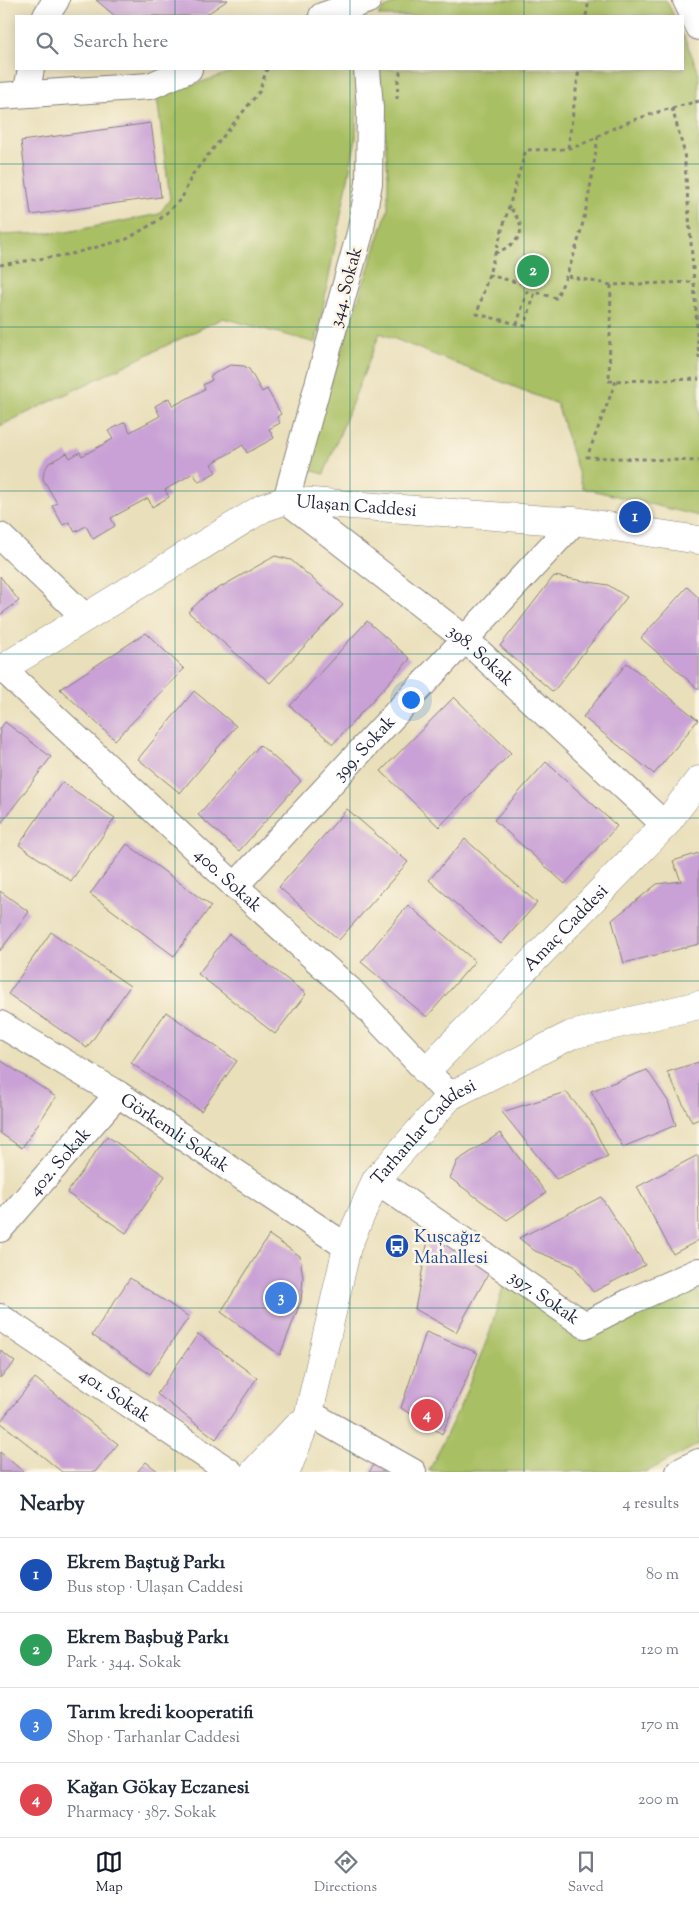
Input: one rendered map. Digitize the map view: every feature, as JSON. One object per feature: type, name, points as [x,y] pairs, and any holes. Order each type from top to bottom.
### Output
[{"type":"street","points":[[47,15],[56,0]]},
{"type":"street","points":[[686,0],[699,27]]},
{"type":"street","points":[[326,15],[364,6]]},
{"type":"street","points":[[26,94],[31,70]]},
{"type":"street","points":[[0,96],[150,86],[187,70]]},
{"type":"street","name":"344. Sokak","points":[[286,500],[360,232],[369,183],[370,108],[367,70]]},
{"type":"street","name":"Ulaşan Caddesi","points":[[1,669],[84,616],[263,508],[286,500],[575,521],[699,540]]},
{"type":"street","name":"398. Sokak","points":[[286,500],[465,638],[665,824]]},
{"type":"street","name":"399. Sokak","points":[[235,886],[575,521]]},
{"type":"street","points":[[0,536],[84,616]]},
{"type":"street","name":"400. Sokak","points":[[1,669],[351,991],[450,1096]]},
{"type":"street","name":"Amaç Caddesi","points":[[426,1071],[665,824],[699,780]]},
{"type":"street","name":"Tarhanlar Caddesi","points":[[286,1472],[310,1413],[347,1246],[376,1180],[450,1096],[571,1034],[699,1005]]},
{"type":"street","name":"Görkemli Sokak","points":[[0,1024],[118,1094],[347,1246]]},
{"type":"street","name":"402. Sokak","points":[[0,1229],[118,1094]]},
{"type":"street","name":"397. Sokak","points":[[376,1180],[585,1325],[631,1301],[699,1271]]},
{"type":"street","name":"401. Sokak","points":[[0,1317],[230,1472]]},
{"type":"street","points":[[254,1472],[310,1413],[413,1472]]},
{"type":"street","points":[[679,1472],[699,1462]]},
{"type":"path","points":[[586,15],[589,0]]},
{"type":"path","points":[[0,265],[71,254],[127,239],[159,220],[182,198],[192,175],[259,92],[267,70]]},
{"type":"path","points":[[568,148],[579,70]]},
{"type":"path","points":[[598,136],[587,212],[568,276],[556,298],[535,292],[525,326],[476,314],[526,150],[568,148],[615,128],[672,108],[699,101]]},
{"type":"path","points":[[672,108],[684,151],[699,358]]},
{"type":"path","points":[[495,253],[507,249],[520,233],[521,226],[509,206]]},
{"type":"path","points":[[488,275],[529,285],[517,324]]},
{"type":"path","points":[[568,276],[611,285],[694,282]]},
{"type":"path","points":[[611,285],[609,381],[699,379]]},
{"type":"path","points":[[616,381],[587,457],[699,460]]},
{"type":"green space","points":[[402,0],[666,0],[674,15],[379,15],[383,9]]},
{"type":"green space","points":[[684,36],[699,73],[699,516],[583,488],[557,404],[380,333],[324,474],[306,469],[325,401],[388,209],[388,175],[380,70],[684,70]]},
{"type":"green space","points":[[237,70],[355,70],[357,87],[356,138],[316,343],[223,318],[0,426],[0,235],[67,232],[159,214],[170,199],[157,97]]},
{"type":"green space","points":[[507,1273],[586,1332],[699,1277],[699,1444],[646,1472],[429,1471],[462,1402],[490,1332]]},
{"type":"building","points":[[96,0],[228,0],[206,15],[114,15]]},
{"type":"building","points":[[151,123],[161,197],[31,215],[21,141]]},
{"type":"building","points":[[230,365],[244,366],[249,369],[262,392],[267,389],[281,414],[277,417],[280,423],[269,429],[274,438],[247,453],[243,445],[211,464],[216,472],[199,482],[193,473],[165,490],[169,497],[152,507],[148,498],[111,518],[115,526],[93,539],[86,526],[75,532],[69,522],[63,525],[52,506],[57,503],[43,479],[44,471],[49,463],[67,453],[70,458],[80,452],[82,456],[113,439],[108,431],[125,422],[130,432],[160,416],[155,406],[169,398],[173,406],[205,389],[203,385],[212,380],[210,376]]},
{"type":"building","points":[[275,556],[291,560],[343,605],[270,683],[188,612],[205,596]]},
{"type":"building","points":[[0,576],[19,601],[0,615]]},
{"type":"building","points":[[554,576],[608,585],[627,597],[553,692],[500,646]]},
{"type":"building","points":[[687,587],[699,598],[699,690],[641,638]]},
{"type":"building","points":[[367,621],[410,659],[333,744],[290,706]]},
{"type":"building","points":[[146,633],[184,669],[115,740],[60,689]]},
{"type":"building","points":[[627,663],[698,720],[654,774],[583,717]]},
{"type":"building","points":[[194,691],[236,726],[180,793],[138,759]]},
{"type":"building","points":[[454,697],[511,753],[439,827],[381,771]]},
{"type":"building","points":[[5,722],[51,757],[0,825],[0,729]]},
{"type":"building","points":[[260,745],[301,781],[239,851],[198,815]]},
{"type":"building","points":[[546,762],[617,826],[565,884],[494,820]]},
{"type":"building","points":[[62,782],[115,818],[71,881],[19,845]]},
{"type":"building","points":[[347,809],[408,862],[339,940],[279,887]]},
{"type":"building","points":[[465,839],[537,903],[501,944],[429,880]]},
{"type":"building","points":[[127,844],[211,906],[174,956],[90,894]]},
{"type":"building","points":[[699,853],[699,944],[624,963],[612,920],[657,884],[681,881],[673,861]]},
{"type":"building","points":[[0,891],[29,912],[0,951]]},
{"type":"building","points":[[408,905],[475,961],[427,1017],[361,962]]},
{"type":"building","points":[[51,932],[130,986],[87,1048],[8,994]]},
{"type":"building","points":[[229,934],[306,994],[275,1034],[198,974]]},
{"type":"building","points":[[166,1012],[237,1061],[201,1111],[131,1063]]},
{"type":"building","points":[[0,1060],[56,1097],[22,1148],[0,1133]]},
{"type":"building","points":[[699,1062],[699,1119],[692,1122],[667,1072]]},
{"type":"building","points":[[647,1070],[668,1101],[676,1125],[623,1147],[591,1091]]},
{"type":"building","points":[[566,1092],[591,1122],[608,1157],[556,1179],[502,1112]]},
{"type":"building","points":[[500,1133],[546,1193],[507,1220],[450,1178],[457,1161]]},
{"type":"building","points":[[107,1136],[165,1176],[126,1233],[67,1193]]},
{"type":"building","points":[[698,1155],[699,1240],[673,1254],[637,1187]]},
{"type":"building","points":[[601,1197],[645,1265],[593,1292],[574,1266],[535,1251],[519,1238]]},
{"type":"building","points":[[269,1235],[300,1256],[303,1278],[301,1301],[280,1355],[221,1312]]},
{"type":"building","points":[[429,1235],[491,1269],[456,1332],[415,1309]]},
{"type":"building","points":[[130,1278],[189,1317],[150,1374],[92,1335]]},
{"type":"building","points":[[426,1332],[478,1353],[442,1434],[401,1408]]},
{"type":"building","points":[[198,1334],[257,1378],[216,1439],[157,1394]]},
{"type":"building","points":[[0,1350],[15,1362],[0,1378]]},
{"type":"building","points":[[35,1378],[118,1444],[95,1472],[62,1472],[0,1422]]},
{"type":"building","points":[[0,1452],[24,1472],[0,1472]]},
{"type":"building","points":[[378,1459],[395,1472],[369,1472]]},
{"type":"building","points":[[146,1462],[159,1472],[137,1472]]},
{"type":"place","name":"Ekrem Başbuğ Parkı","points":[[533,271]]},
{"type":"place","name":"Ekrem Baştuğ Parkı","points":[[635,517]]},
{"type":"place","name":"Kuşcağız Mahallesi","points":[[397,1246]]},
{"type":"place","name":"Tarım kredi kooperatifi","points":[[281,1298]]},
{"type":"place","name":"Kağan Gökay Eczanesi","points":[[427,1415]]}]
